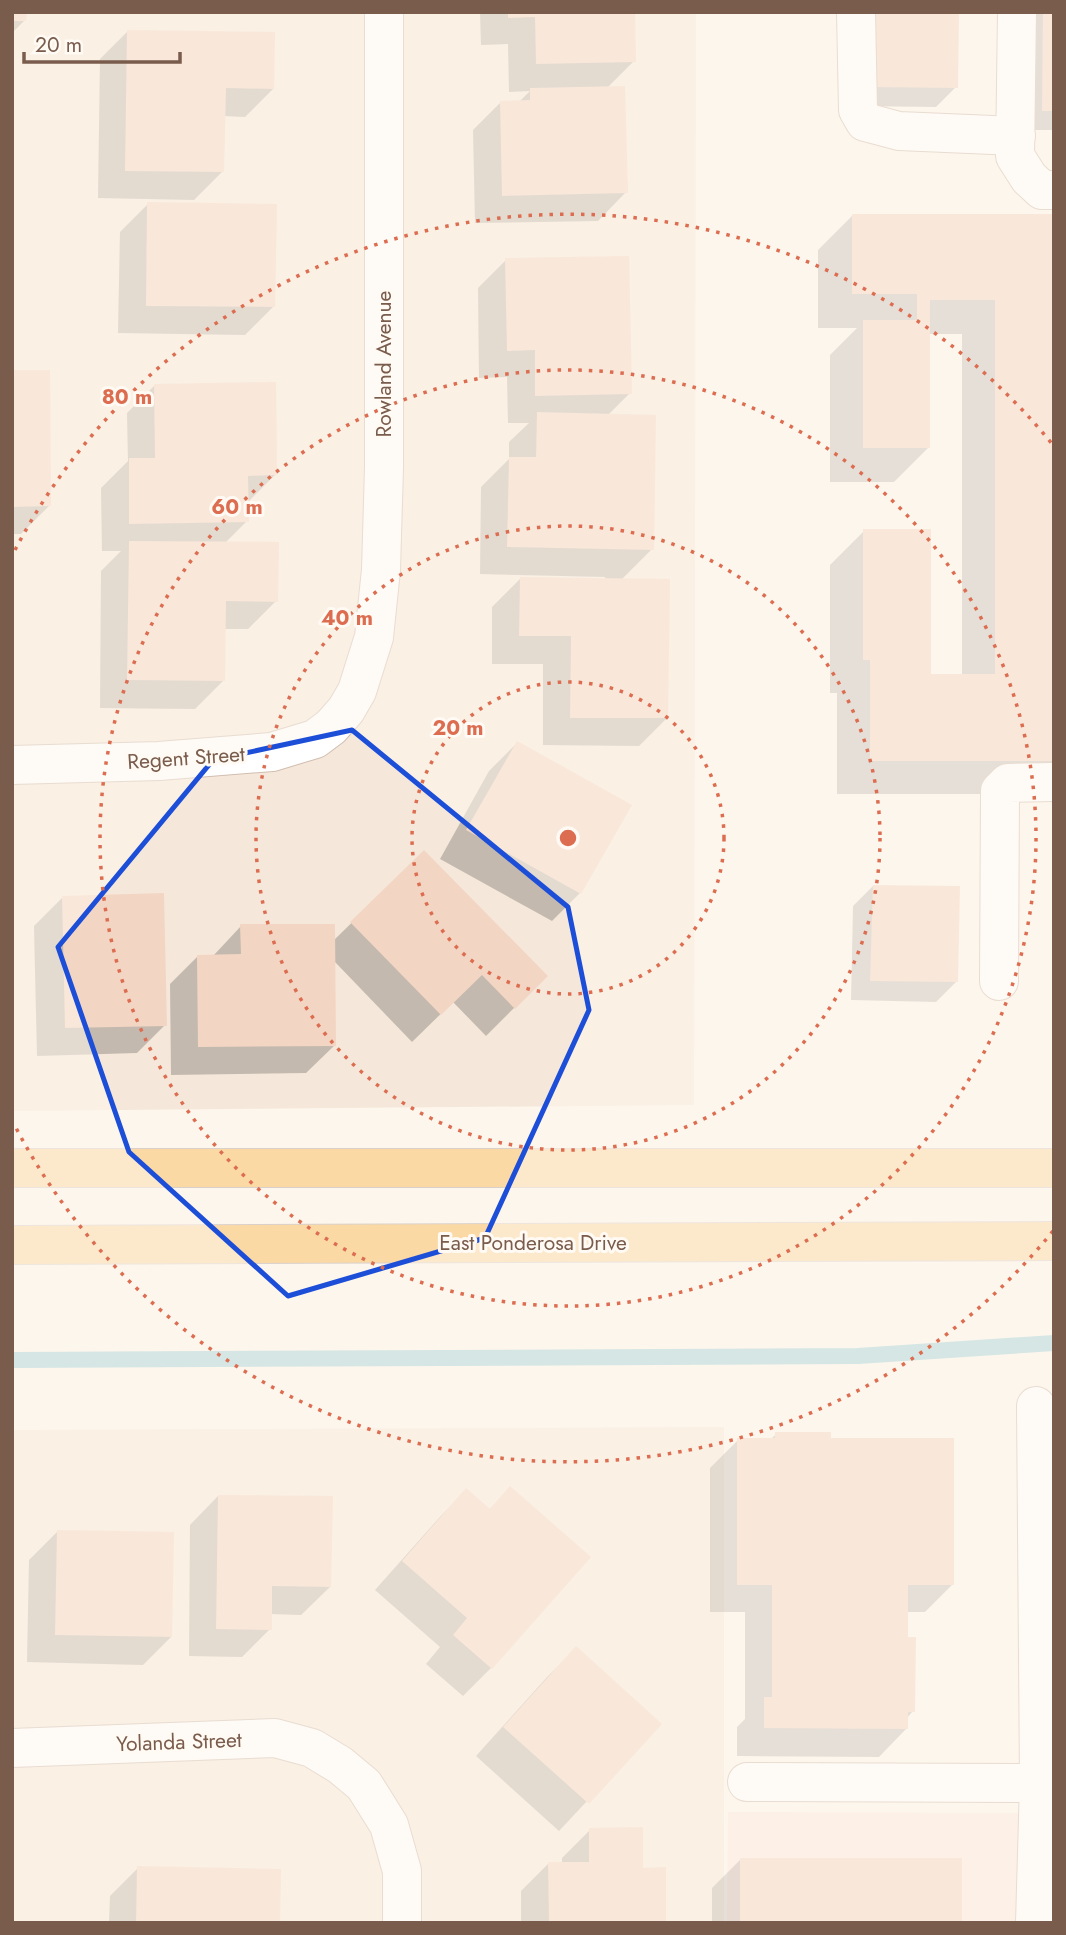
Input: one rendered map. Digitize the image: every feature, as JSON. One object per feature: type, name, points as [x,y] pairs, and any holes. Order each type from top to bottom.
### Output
[{"type":"main road","points":[[12,1168],[1054,1168]]},
{"type":"main road","name":"East Ponderosa Drive","points":[[12,1245],[1054,1241]]},
{"type":"street","name":"Rowland Avenue","points":[[346,710],[357,691],[374,637],[381,570],[384,467],[384,12]]},
{"type":"street","points":[[856,12],[858,110],[865,122],[899,131],[1016,136]]},
{"type":"street","points":[[1017,12],[1015,156],[1029,178],[1042,190],[1054,190]]},
{"type":"street","name":"Regent Street","points":[[12,765],[159,761],[272,752],[315,739],[331,727],[346,710]]},
{"type":"street","points":[[999,981],[1000,791],[1008,783],[1054,782]]},
{"type":"street","points":[[1035,1923],[1044,1775],[1036,1406]]},
{"type":"street","name":"Yolanda Street","points":[[12,1748],[275,1738],[312,1748],[340,1765],[364,1786],[390,1825],[402,1871],[402,1923]]},
{"type":"street","points":[[747,1782],[1044,1775]]},
{"type":"highlighted area","points":[[352,730],[568,907],[589,1010],[485,1238],[288,1296],[129,1152],[58,947],[213,760]]},
{"type":"shaded area","points":[[12,12],[696,12],[694,1105],[12,1111]]},
{"type":"shaded area","points":[[724,1427],[724,1923],[12,1923],[12,1430]]},
{"type":"shaded area","points":[[728,1812],[1054,1813],[1054,1923],[727,1923]]},
{"type":"building","points":[[12,12],[27,12],[26,21],[12,21]]},
{"type":"building","points":[[508,12],[635,12],[636,62],[536,64],[535,17],[508,18]]},
{"type":"building","points":[[870,12],[959,12],[958,88],[869,87]]},
{"type":"building","points":[[1043,12],[1054,12],[1054,111],[1042,111]]},
{"type":"building","points":[[127,30],[275,32],[274,89],[226,88],[224,172],[125,171]]},
{"type":"building","points":[[625,86],[628,193],[502,196],[500,101],[530,100],[530,88]]},
{"type":"building","points":[[147,202],[277,204],[275,307],[146,306]]},
{"type":"building","points":[[852,214],[1054,214],[1054,761],[870,761],[870,660],[863,660],[863,529],[931,529],[931,674],[995,674],[995,300],[930,300],[930,448],[863,448],[863,320],[917,320],[917,294],[852,294]]},
{"type":"building","points":[[629,256],[632,394],[535,396],[535,350],[507,351],[505,258]]},
{"type":"building","points":[[12,370],[50,370],[51,506],[12,507]]},
{"type":"building","points":[[276,382],[277,475],[248,476],[249,522],[129,524],[129,458],[155,458],[154,384]]},
{"type":"building","points":[[537,412],[656,415],[654,550],[507,547],[509,457],[536,457]]},
{"type":"building","points":[[129,541],[279,542],[278,602],[226,601],[225,681],[127,680]]},
{"type":"building","points":[[520,577],[670,579],[668,718],[570,718],[571,636],[519,636]]},
{"type":"building","points":[[517,741],[632,805],[581,894],[466,830]]},
{"type":"building","points":[[424,850],[548,976],[515,1009],[482,975],[441,1015],[350,922]]},
{"type":"building","points":[[873,885],[960,886],[958,982],[870,981]]},
{"type":"building","points":[[164,893],[167,1026],[65,1028],[62,896]]},
{"type":"building","points":[[240,924],[335,924],[336,1046],[198,1047],[197,955],[241,954]]},
{"type":"building","points":[[775,1432],[831,1432],[831,1438],[954,1438],[954,1585],[908,1585],[908,1637],[916,1637],[915,1712],[908,1712],[908,1729],[764,1728],[764,1697],[772,1697],[772,1585],[737,1585],[737,1438],[775,1438]]},
{"type":"building","points":[[510,1486],[591,1557],[492,1669],[453,1635],[467,1618],[402,1561],[466,1488],[490,1509]]},
{"type":"building","points":[[218,1495],[333,1496],[331,1587],[272,1586],[272,1630],[216,1629]]},
{"type":"building","points":[[57,1530],[174,1532],[172,1637],[55,1635]]},
{"type":"building","points":[[576,1646],[662,1724],[589,1804],[503,1727]]},
{"type":"building","points":[[643,1827],[643,1868],[666,1867],[666,1923],[549,1923],[548,1862],[589,1862],[589,1828]]},
{"type":"building","points":[[740,1858],[962,1858],[962,1923],[740,1923]]},
{"type":"building","points":[[137,1866],[281,1869],[280,1923],[136,1923]]},
{"type":"waterway","points":[[12,1360],[858,1356],[1054,1343]]}]
